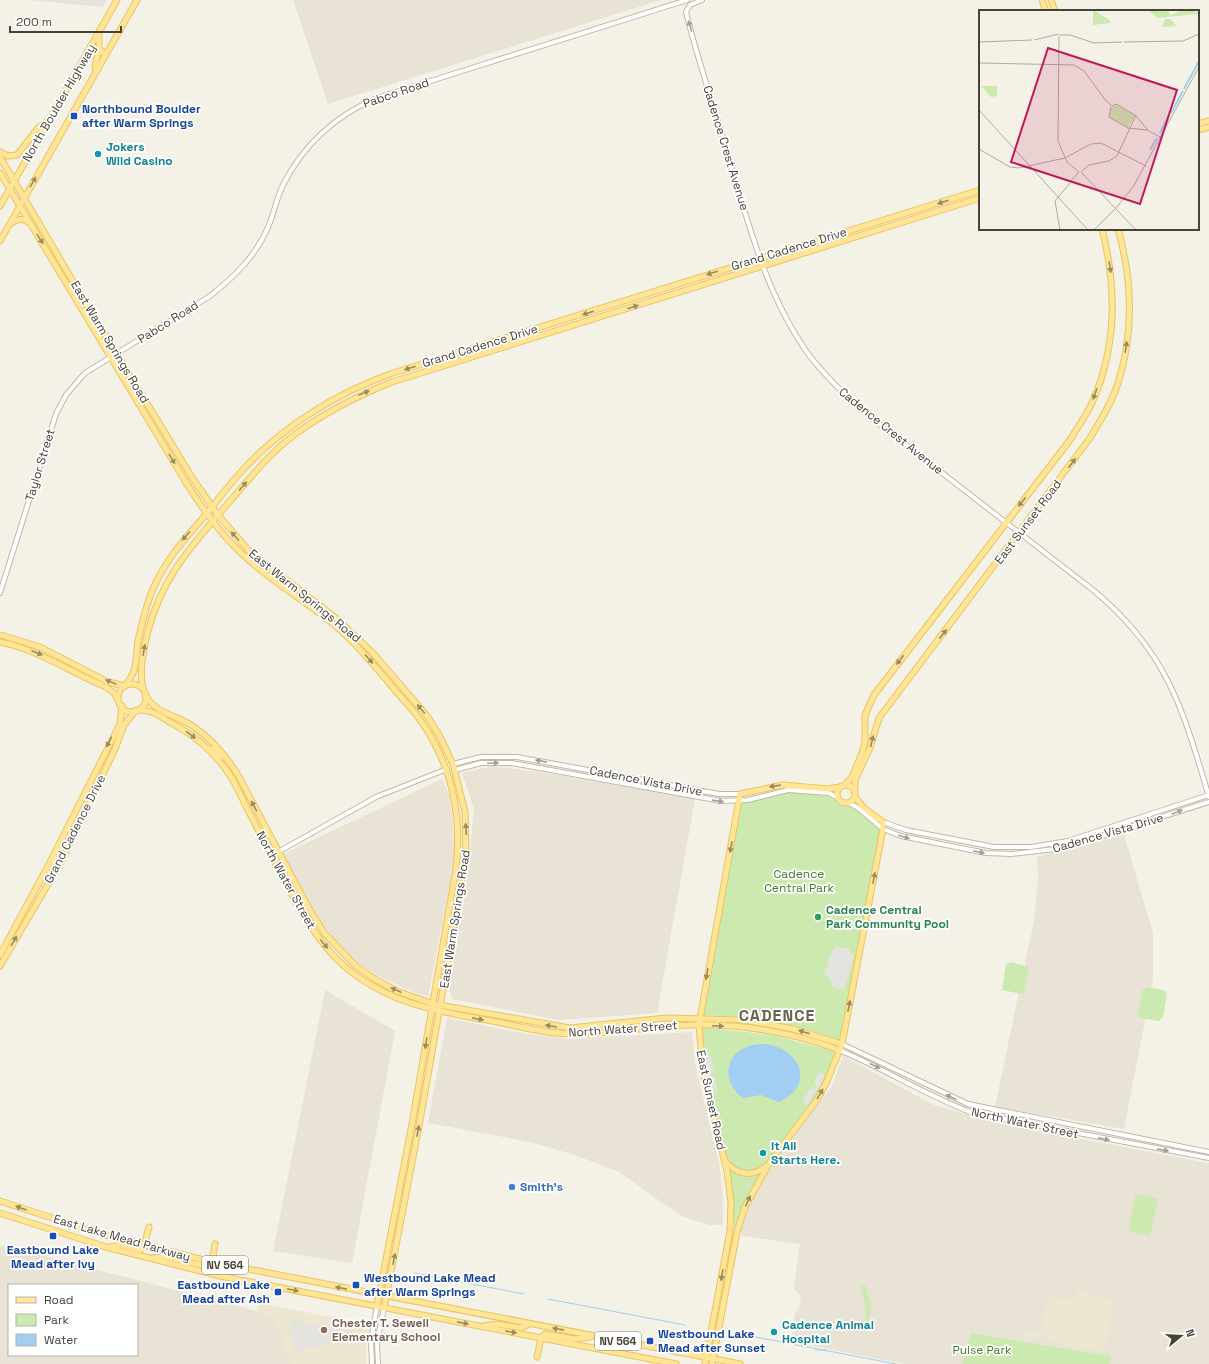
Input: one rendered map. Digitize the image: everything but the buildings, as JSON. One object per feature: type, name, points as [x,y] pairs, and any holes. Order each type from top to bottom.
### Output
[{"type":"main road","name":"North Boulder Highway","points":[[0,206],[117,0]]},
{"type":"main road","name":"North Boulder Highway","points":[[0,241],[137,0]]},
{"type":"main road","points":[[1042,0],[1046,10]]},
{"type":"main road","points":[[1047,0],[1054,9]]},
{"type":"main road","points":[[1051,0],[1054,9]]},
{"type":"main road","points":[[100,30],[99,48],[105,55]]},
{"type":"main road","points":[[91,46],[98,54],[95,66],[96,71]]},
{"type":"main road","points":[[0,152],[8,156],[17,155],[38,128],[49,120]]},
{"type":"main road","points":[[1199,124],[1209,121]]},
{"type":"main road","points":[[1199,130],[1209,127]]},
{"type":"main road","name":"East Warm Springs Road","points":[[0,158],[81,295],[212,507],[250,552],[336,618],[372,652],[428,717],[440,737],[454,767],[463,801],[466,825],[466,858],[440,1008],[384,1308]]},
{"type":"main road","name":"East Warm Springs Road","points":[[0,173],[206,514],[234,546],[256,567],[318,613],[355,645],[415,714],[436,746],[447,769],[456,803],[459,845],[400,1188],[377,1306]]},
{"type":"main road","name":"Grand Cadence Drive","points":[[125,686],[135,673],[142,621],[155,584],[181,541],[212,507],[240,472],[268,446],[326,404],[368,383],[760,258],[979,190]]},
{"type":"main road","name":"Grand Cadence Drive","points":[[143,689],[141,676],[142,659],[156,603],[177,565],[262,464],[293,436],[357,395],[392,382],[979,198]]},
{"type":"main road","points":[[9,224],[22,219],[30,223]]},
{"type":"main road","name":"East Sunset Road","points":[[845,784],[852,777],[862,753],[865,742],[865,715],[874,694],[1070,440],[1092,403],[1105,366],[1111,337],[1114,298],[1110,264],[1102,230]]},
{"type":"main road","name":"East Sunset Road","points":[[855,790],[855,780],[870,748],[879,718],[1020,533],[1090,438],[1106,412],[1118,384],[1124,355],[1130,305],[1126,262],[1118,230]]},
{"type":"main road","points":[[76,299],[81,295]]},
{"type":"main road","points":[[142,409],[146,411],[162,436],[165,439],[168,437]]},
{"type":"main road","points":[[0,635],[40,647],[108,682],[125,686],[135,684],[143,689]]},
{"type":"main road","name":"North Water Street","points":[[0,642],[15,645],[44,655],[106,687],[114,693],[121,704],[129,711],[159,714],[206,748],[232,779],[310,925],[335,957],[371,986],[394,997],[432,1007],[570,1028],[666,1018],[699,1018],[769,1024],[793,1029],[842,1044]]},
{"type":"main road","points":[[121,704],[120,693],[125,686]]},
{"type":"main road","name":"North Water Street","points":[[143,689],[154,707],[185,721],[202,733],[224,755],[238,775],[313,916],[339,951],[366,973],[384,985],[432,1007]]},
{"type":"main road","points":[[136,711],[144,705],[146,696]]},
{"type":"main road","name":"Grand Cadence Drive","points":[[0,955],[120,724],[121,704]]},
{"type":"main road","name":"Grand Cadence Drive","points":[[0,966],[71,842],[125,721],[136,711]]},
{"type":"main road","points":[[436,746],[454,767]]},
{"type":"main road","points":[[206,748],[217,752],[234,773],[238,775]]},
{"type":"main road","points":[[447,769],[452,774],[463,801]]},
{"type":"main road","points":[[845,784],[851,786],[855,790],[856,797],[849,803],[842,803],[838,798],[837,792],[840,787],[845,784]]},
{"type":"main road","name":"Cadence Vista Drive","points":[[740,794],[783,785],[828,789],[840,787]]},
{"type":"main road","name":"East Sunset Road","points":[[705,1364],[731,1226],[731,1202],[724,1160],[703,1074],[700,1049],[699,1018],[740,802],[740,794]]},
{"type":"main road","name":"Cadence Vista Drive","points":[[856,797],[864,808],[883,822]]},
{"type":"main road","points":[[713,1362],[739,1224],[750,1195],[770,1162],[817,1100],[827,1081],[842,1044],[883,822]]},
{"type":"main road","points":[[258,830],[264,834],[271,847],[278,852]]},
{"type":"main road","points":[[48,883],[50,873],[64,843],[62,838]]},
{"type":"main road","name":"North Water Street","points":[[440,1008],[544,1031],[572,1034],[699,1025],[724,1026],[782,1034],[839,1050]]},
{"type":"main road","points":[[724,1160],[734,1170],[744,1174],[756,1172],[770,1162]]},
{"type":"main road","points":[[400,1188],[407,1189]]},
{"type":"main road","name":"East Lake Mead Parkway","points":[[0,1201],[144,1246],[212,1262],[706,1358],[713,1362],[740,1364]]},
{"type":"main road","name":"East Lake Mead Parkway","points":[[0,1213],[106,1247],[220,1276],[676,1364]]},
{"type":"main road","points":[[106,1247],[121,1245],[140,1250],[144,1246],[149,1227]]},
{"type":"main road","points":[[146,1258],[166,1257],[206,1267],[211,1265],[215,1244]]},
{"type":"main road","points":[[482,1327],[497,1324],[521,1328],[529,1324]]},
{"type":"main road","points":[[537,1358],[540,1338],[545,1334],[575,1339],[593,1336]]},
{"type":"street","name":"Pabco Road","points":[[111,357],[210,296],[227,283],[241,269],[259,243],[268,226],[282,186],[298,162],[324,130],[352,109],[377,98],[687,0]]},
{"type":"street","name":"Cadence Crest Avenue","points":[[702,0],[690,5],[686,12],[700,62],[763,267],[777,302],[809,355],[838,388],[868,415],[1111,605],[1128,623],[1150,649],[1167,677],[1181,707],[1209,796]]},
{"type":"street","name":"Taylor Street","points":[[0,593],[56,414],[66,395],[74,384],[85,373],[111,357]]},
{"type":"street","name":"Cadence Vista Drive","points":[[454,767],[481,757],[517,757],[719,794],[740,794]]},
{"type":"street","name":"Cadence Vista Drive","points":[[454,767],[486,763],[512,763],[721,801],[740,802],[788,790],[829,793],[838,798]]},
{"type":"street","points":[[278,852],[386,792],[447,769]]},
{"type":"street","name":"Cadence Vista Drive","points":[[883,822],[906,830],[994,848],[1031,847],[1068,841],[1209,796]]},
{"type":"street","name":"Cadence Vista Drive","points":[[849,803],[858,807],[883,828],[908,838],[986,853],[1022,854],[1064,848],[1209,802]]},
{"type":"street","name":"North Water Street","points":[[842,1044],[860,1051],[952,1098],[973,1106],[1209,1152]]},
{"type":"street","name":"North Water Street","points":[[839,1050],[881,1069],[950,1104],[973,1113],[1209,1158]]},
{"type":"street","name":"East Warm Springs Road","points":[[372,1364],[371,1341],[377,1306]]},
{"type":"street","name":"East Warm Springs Road","points":[[378,1364],[377,1342],[384,1308]]},
{"type":"shaded area","points":[[30,0],[107,0],[103,7]]},
{"type":"shaded area","points":[[293,0],[661,0],[328,104]]},
{"type":"shaded area","points":[[493,766],[540,772],[695,799],[657,1013],[560,1020],[452,999],[449,989],[467,881],[474,809],[462,773]]},
{"type":"shaded area","points":[[442,779],[450,796],[456,855],[428,996],[418,994],[378,976],[357,962],[334,940],[312,909],[283,854]]},
{"type":"shaded area","points":[[1123,831],[1153,933],[1153,979],[1124,1129],[995,1107],[1034,920],[1038,880],[1037,857]]},
{"type":"shaded area","points":[[836,946],[849,949],[851,954],[854,955],[844,990],[832,987],[830,978],[824,975],[832,950],[834,951]]},
{"type":"shaded area","points":[[325,990],[395,1031],[352,1263],[273,1251]]},
{"type":"shaded area","points":[[447,1018],[526,1034],[572,1039],[692,1032],[695,1064],[719,1163],[723,1194],[723,1225],[709,1225],[681,1216],[619,1172],[575,1155],[530,1142],[428,1123]]},
{"type":"shaded area","points":[[704,1054],[711,1056],[714,1072],[710,1071],[711,1075],[715,1077],[718,1092],[712,1091]]},
{"type":"shaded area","points":[[843,1056],[934,1105],[1002,1124],[1209,1163],[1209,1364],[905,1364],[791,1342],[795,1314],[801,1304],[800,1296],[794,1288],[800,1244],[743,1236],[740,1232],[753,1196],[782,1151],[832,1086]]},
{"type":"shaded area","points":[[820,1071],[825,1076],[807,1106],[803,1100],[812,1086],[814,1089],[816,1086],[814,1082]]},
{"type":"shaded area","points":[[2,1245],[275,1316],[291,1364],[0,1364],[0,1248]]},
{"type":"shaded area","points":[[1077,1290],[1088,1292],[1088,1294],[1115,1299],[1104,1350],[1098,1351],[1049,1341],[1049,1338],[1042,1336],[1038,1339],[1026,1338],[1027,1331],[1041,1333],[1048,1296],[1072,1301],[1073,1296],[1076,1296]]},
{"type":"shaded area","name":"Chester T. Sewell Elementary School","points":[[260,1303],[371,1325],[366,1341],[366,1364],[291,1364],[275,1316],[256,1312]]},
{"type":"shaded area","points":[[291,1320],[354,1332],[355,1334],[296,1353],[289,1331]]},
{"type":"green space","name":"Cadence Central Park","points":[[787,792],[832,796],[842,804],[855,807],[881,828],[840,1042],[812,1031],[774,1022],[739,1017],[710,1015],[702,1017],[741,803]]},
{"type":"green space","points":[[1011,962],[1029,967],[1024,994],[1002,990],[1006,964]]},
{"type":"green space","points":[[1146,987],[1164,990],[1167,994],[1163,1017],[1159,1021],[1141,1018],[1138,1015],[1142,991]]},
{"type":"green space","points":[[701,1027],[773,1035],[837,1052],[821,1090],[768,1162],[759,1170],[744,1172],[735,1168],[725,1155],[706,1077]]},
{"type":"green space","points":[[728,1169],[745,1176],[759,1174],[734,1229],[734,1202]]},
{"type":"green space","points":[[1136,1194],[1158,1199],[1150,1236],[1128,1231]]},
{"type":"green space","points":[[865,1285],[871,1304],[868,1330],[864,1329],[865,1308],[861,1287]]},
{"type":"green space","name":"Pulse Park","points":[[971,1333],[1111,1356],[1110,1364],[962,1364]]},
{"type":"water","points":[[764,1044],[777,1047],[787,1052],[795,1060],[799,1068],[800,1077],[797,1086],[790,1095],[779,1102],[761,1095],[743,1098],[734,1089],[730,1080],[728,1071],[730,1062],[735,1055],[742,1049],[752,1045]]},
{"type":"waterway","points":[[414,1273],[524,1294]]},
{"type":"waterway","points":[[548,1299],[685,1325]]},
{"type":"waterway","points":[[745,1335],[896,1364]]},
{"type":"waterway","points":[[815,1350],[826,1350]]},
{"type":"place","name":"Northbound Boulder after Warm Springs","points":[[74,116]]},
{"type":"place","name":"Jokers Wild Casino","points":[[98,154]]},
{"type":"place","name":"Cadence Central Park Community Pool","points":[[818,917]]},
{"type":"place","name":"It All Starts Here.","points":[[763,1153]]},
{"type":"place","name":"Smith's","points":[[512,1187]]},
{"type":"place","name":"Eastbound Lake Mead after Ivy","points":[[53,1236]]},
{"type":"place","name":"Westbound Lake Mead after Warm Springs","points":[[356,1285]]},
{"type":"place","name":"Eastbound Lake Mead after Ash","points":[[278,1292]]},
{"type":"place","name":"Chester T. Sewell Elementary School","points":[[324,1330]]},
{"type":"place","name":"Cadence Animal Hospital","points":[[774,1332]]},
{"type":"place","name":"Westbound Lake Mead after Sunset","points":[[650,1341]]},
{"type":"district","name":"CADENCE","points":[[777,1015]]}]
